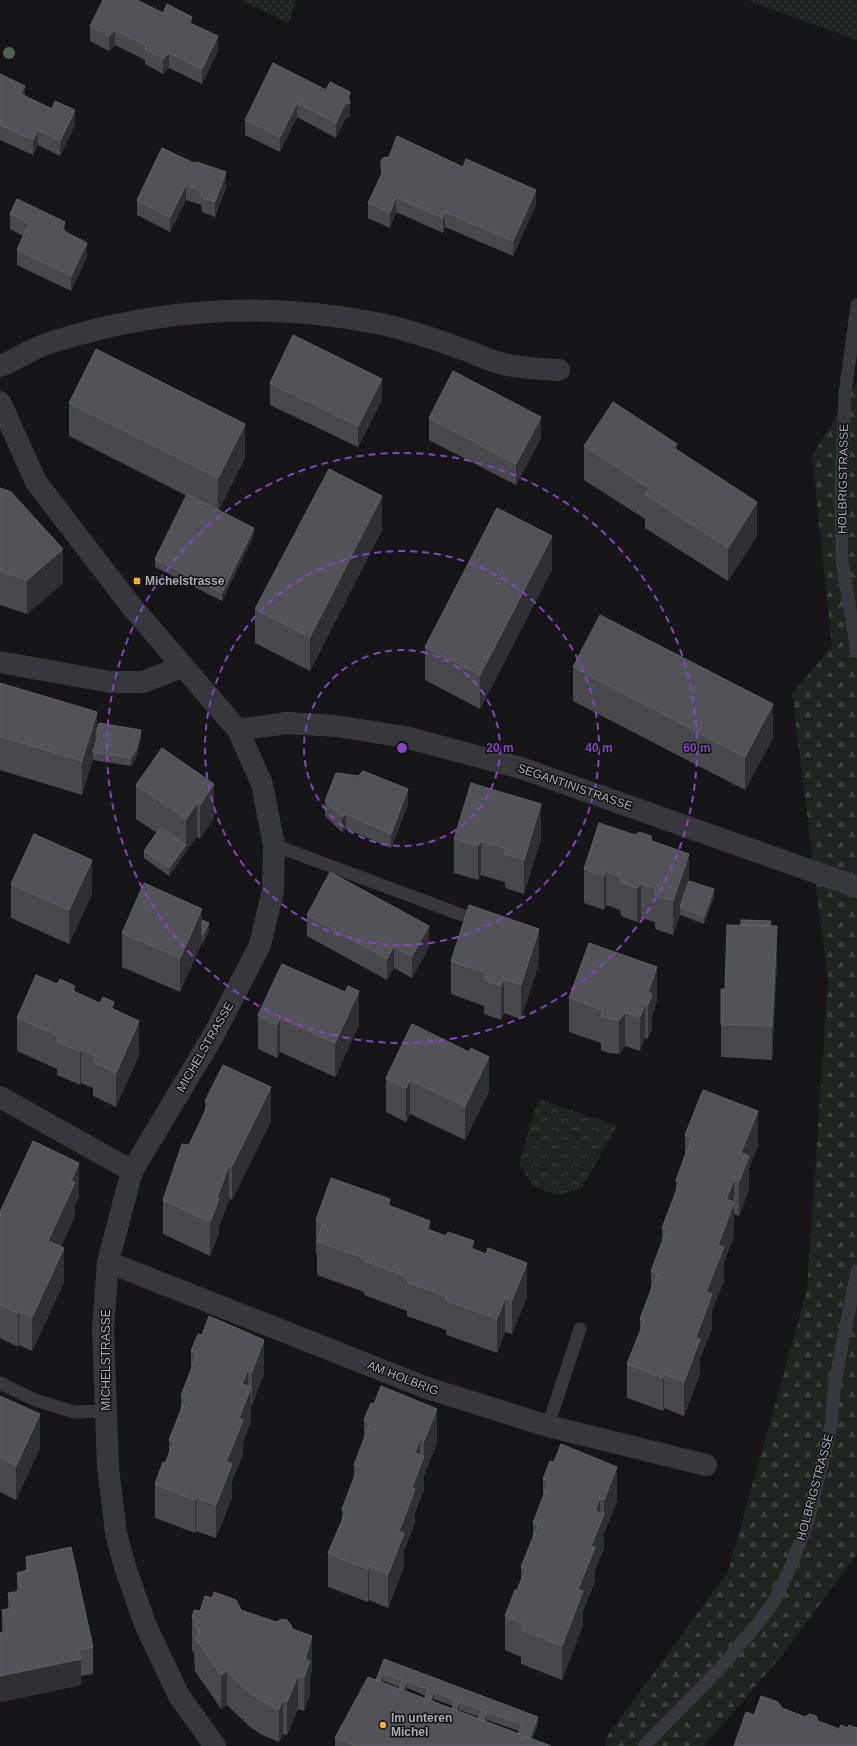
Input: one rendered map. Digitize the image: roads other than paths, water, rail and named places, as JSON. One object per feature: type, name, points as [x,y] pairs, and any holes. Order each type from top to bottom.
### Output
[{"type":"street","points":[[0,366],[16,360],[50,342],[110,325],[180,314],[220,310],[249,310],[288,311],[381,324],[441,342],[507,365],[559,370]]},
{"type":"street","name":"MICHELSTRASSE","points":[[0,402],[36,482],[132,606],[182,667],[238,730],[262,784],[274,845],[273,890],[260,945],[213,1036],[132,1171],[108,1262],[103,1329],[108,1467],[115,1526],[125,1567],[145,1624],[179,1696],[215,1746]]},
{"type":"street","points":[[0,662],[111,682],[142,682],[182,667]]},
{"type":"street","name":"SEGANTINISTRASSE","points":[[238,730],[287,723],[336,726],[405,737],[521,768],[852,885]]},
{"type":"street","points":[[0,1096],[132,1171]]},
{"type":"street","name":"AM HOLBRIG","points":[[108,1262],[427,1388],[548,1426],[706,1465]]},
{"type":"lane","name":"HOLBRIGSTRASSE","points":[[857,305],[845,394],[840,489],[842,561],[857,652]]},
{"type":"lane","points":[[274,845],[462,915]]},
{"type":"lane","name":"HOLBRIGSTRASSE","points":[[644,1746],[722,1666],[749,1634],[772,1605],[792,1566],[808,1521],[831,1426],[835,1381],[857,1271]]},
{"type":"lane","points":[[548,1426],[580,1329]]},
{"type":"lane","points":[[0,1383],[35,1400],[74,1412],[106,1411]]},
{"type":"place","name":"Michelstrasse","points":[[137,581]]},
{"type":"place","name":"Im unteren Michel","points":[[383,1725]]}]
